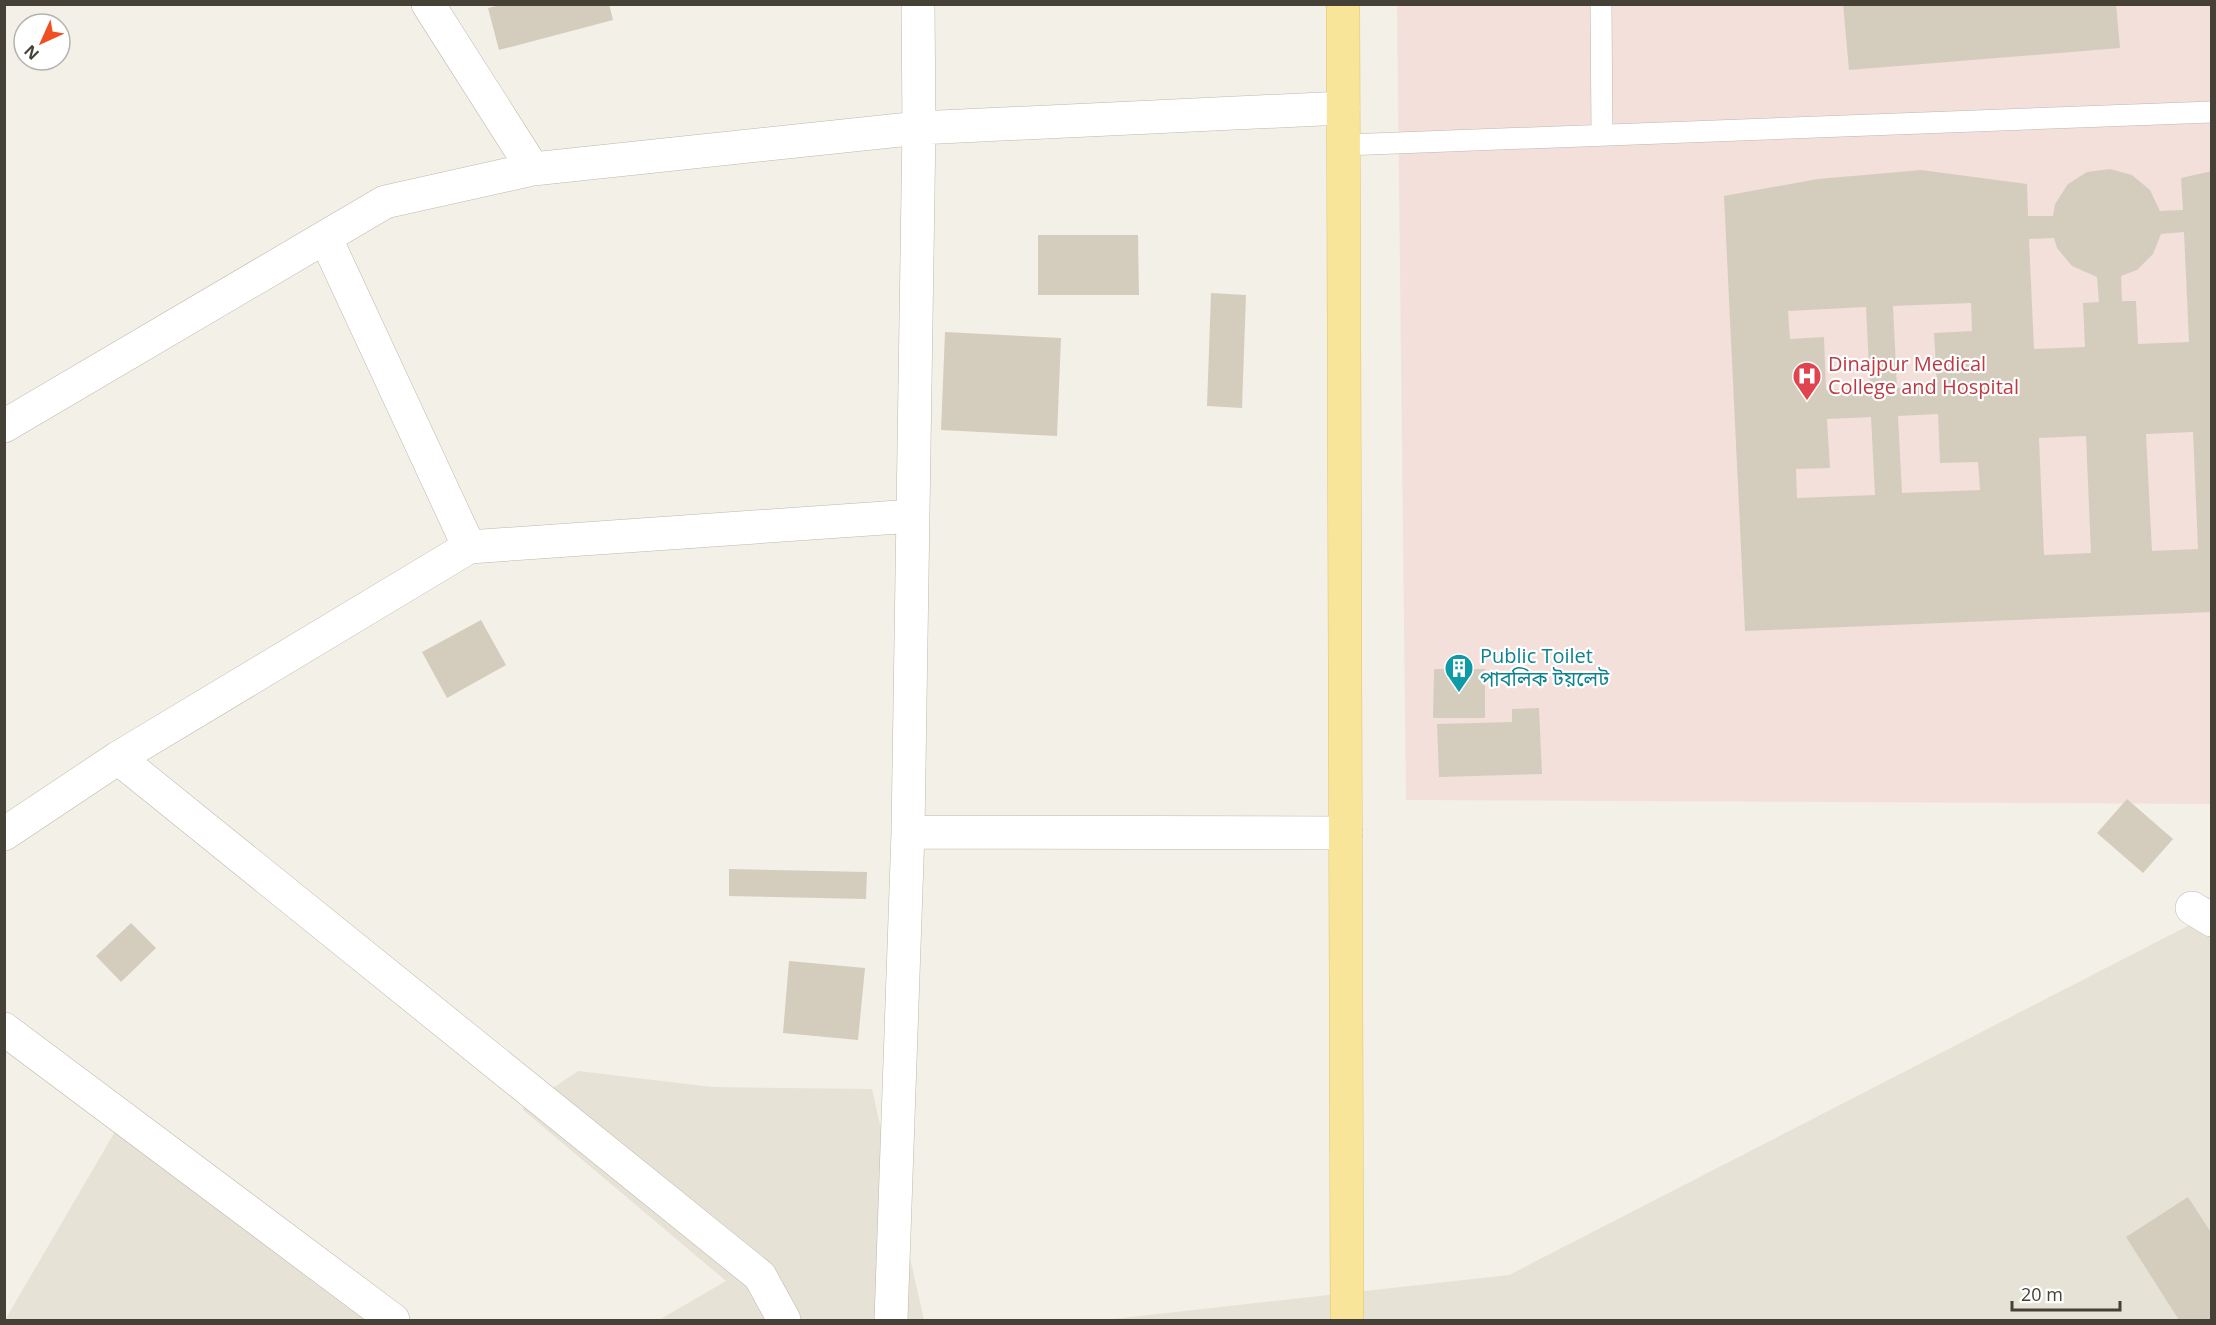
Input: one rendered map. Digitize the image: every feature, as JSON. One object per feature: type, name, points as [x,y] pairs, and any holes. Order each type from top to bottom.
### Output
[{"type":"main road","points":[[1343,4],[1347,1320]]},
{"type":"street","points":[[428,4],[533,169]]},
{"type":"street","points":[[891,1320],[908,832],[919,128],[918,4]]},
{"type":"street","points":[[4,426],[326,239],[385,202],[533,169],[919,128],[1343,108]]},
{"type":"street","points":[[326,239],[469,548]]},
{"type":"street","points":[[4,834],[118,758],[469,548],[913,516]]},
{"type":"street","points":[[118,758],[760,1276],[784,1320]]},
{"type":"street","points":[[908,832],[1346,833]]},
{"type":"street","points":[[4,1029],[393,1320]]},
{"type":"lane","points":[[1601,4],[1602,135]]},
{"type":"lane","points":[[1345,145],[2211,112]]},
{"type":"shaded area","name":"Dinajpur Medical College and Hospital","points":[[1397,5],[2211,5],[2211,804],[1406,800]]},
{"type":"shaded area","points":[[2211,914],[2211,1320],[1104,1320],[1509,1275]]},
{"type":"shaded area","points":[[578,1071],[712,1087],[872,1089],[924,1320],[659,1320],[726,1281],[522,1109]]},
{"type":"shaded area","points":[[123,1118],[404,1320],[5,1320]]},
{"type":"building","points":[[505,4],[609,4],[613,20],[499,50],[488,8]]},
{"type":"building","points":[[1843,4],[2116,4],[2120,48],[1849,70]]},
{"type":"building","points":[[2110,169],[2132,175],[2150,190],[2160,211],[2183,210],[2181,178],[2212,171],[2212,612],[1745,631],[1724,196],[1818,179],[1921,170],[2027,184],[2028,216],[2053,216],[2055,204],[2068,184],[2087,172]],"holes":[[[2184,232],[2189,342],[2138,344],[2136,301],[2122,301],[2121,276],[2137,270],[2153,254],[2161,234]],[[2054,238],[2057,248],[2072,266],[2097,277],[2099,302],[2083,303],[2085,347],[2034,349],[2029,239]],[[1971,303],[1972,331],[1934,333],[1937,386],[1897,388],[1893,306]],[[1866,307],[1870,388],[1826,390],[1824,337],[1790,339],[1788,311]],[[1938,414],[1940,463],[1978,462],[1980,490],[1902,493],[1898,416]],[[1871,417],[1875,495],[1797,498],[1796,469],[1830,468],[1827,419]],[[2193,432],[2198,549],[2152,551],[2146,434]],[[2086,436],[2091,553],[2044,555],[2039,438]]]},
{"type":"building","points":[[1038,235],[1138,235],[1139,295],[1038,295]]},
{"type":"building","points":[[1211,293],[1246,295],[1242,408],[1207,406]]},
{"type":"building","points":[[945,332],[1061,338],[1057,436],[941,430]]},
{"type":"building","points":[[481,620],[506,665],[447,698],[422,652]]},
{"type":"building","name":"Public Toilet পাবলিক টয়লেট","points":[[1434,669],[1485,669],[1485,718],[1433,718]]},
{"type":"building","points":[[1539,708],[1542,774],[1439,777],[1437,724],[1512,722],[1512,709]]},
{"type":"building","points":[[2127,799],[2173,839],[2143,873],[2097,833]]},
{"type":"building","points":[[729,869],[867,872],[866,899],[729,896]]},
{"type":"building","points":[[131,923],[156,948],[121,982],[96,956]]},
{"type":"building","points":[[789,961],[865,968],[858,1040],[783,1033]]},
{"type":"building","points":[[2188,1197],[2212,1234],[2212,1320],[2179,1320],[2126,1237]]},
{"type":"place","name":"Dinajpur Medical College and Hospital","points":[[1807,402]]},
{"type":"place","name":"Public Toilet পাবলিক টয়লেট","points":[[1459,694]]}]
